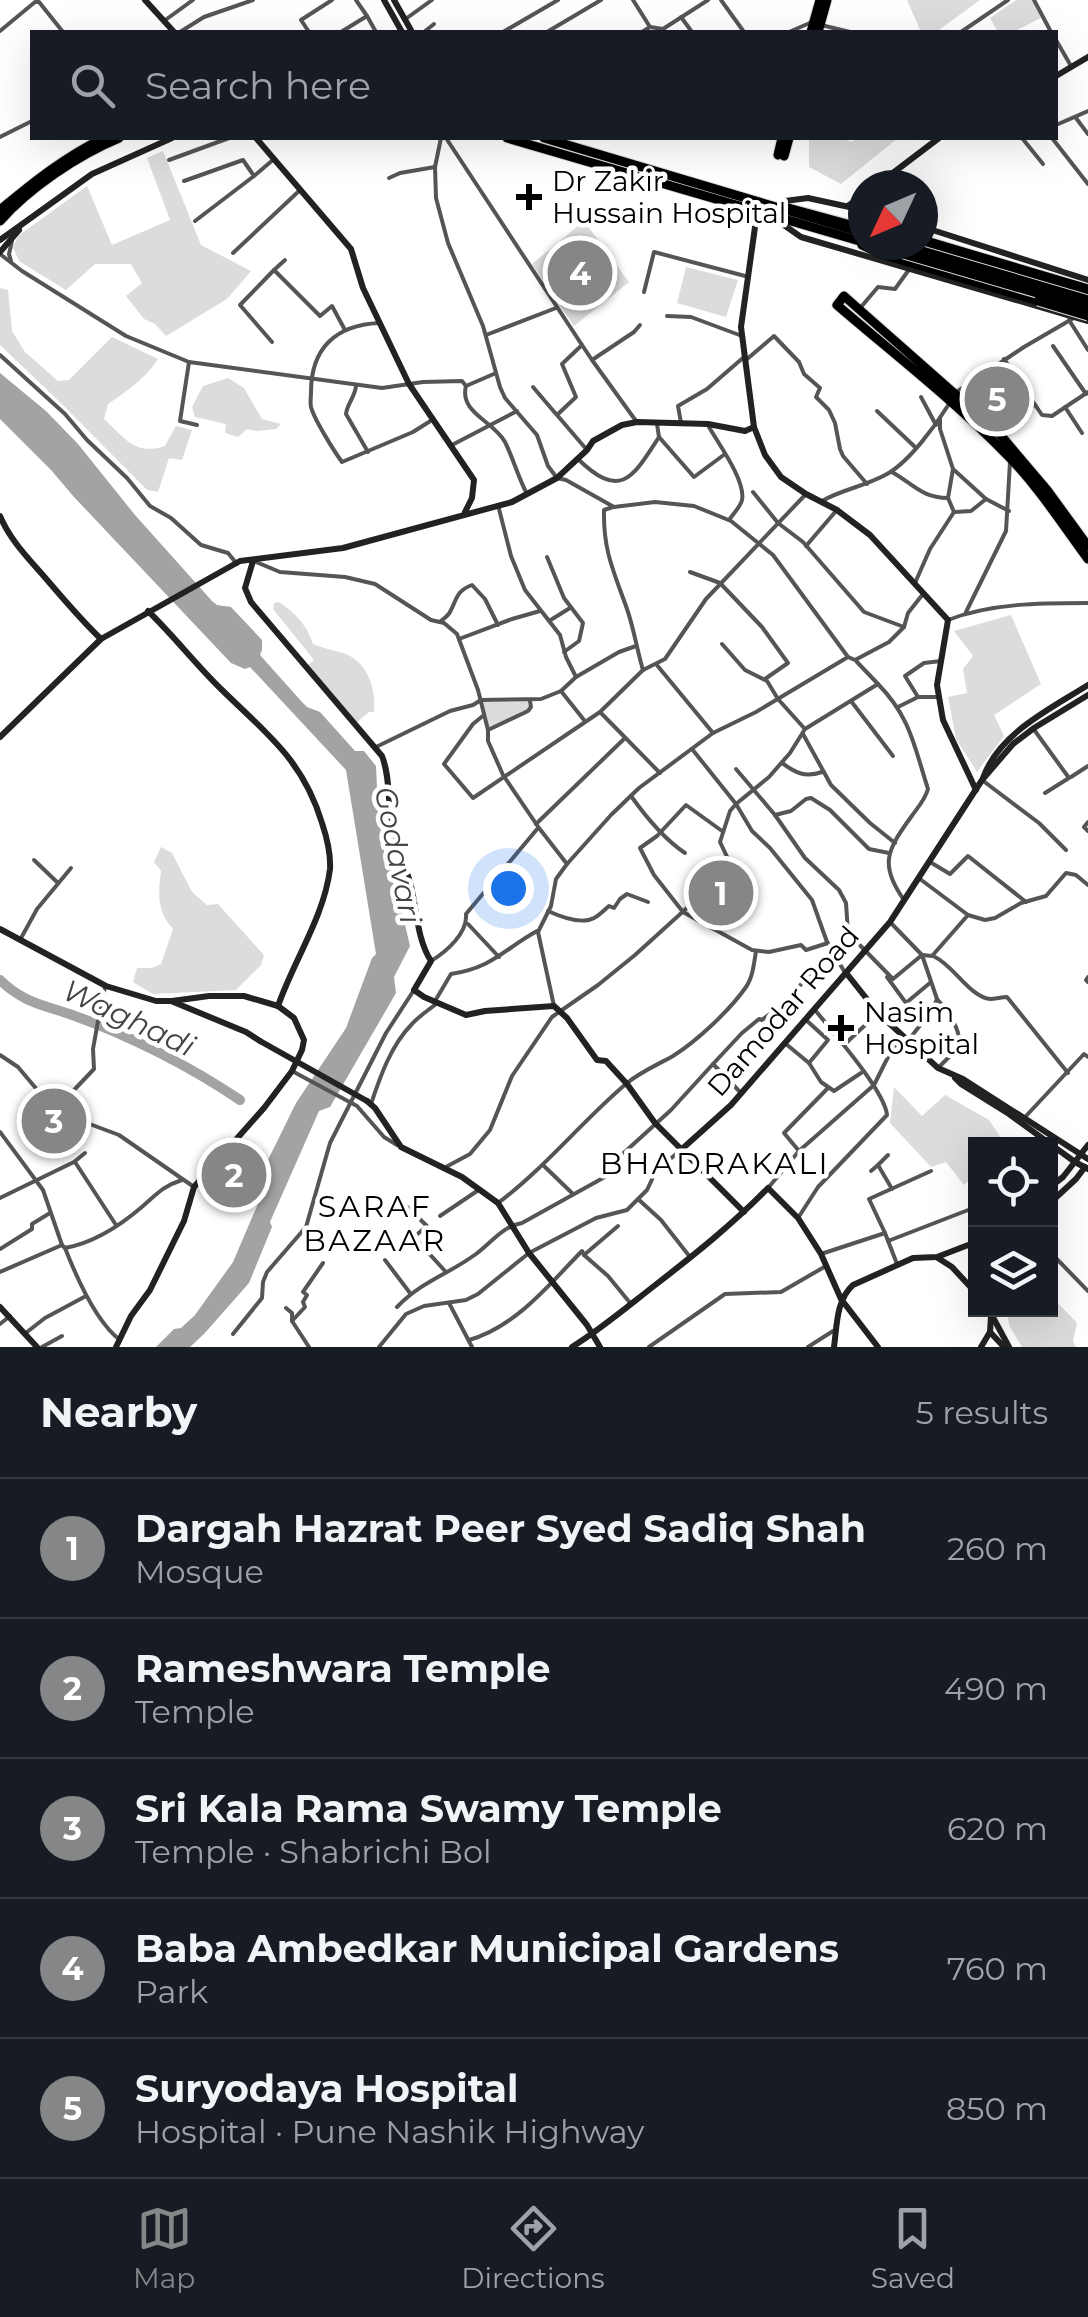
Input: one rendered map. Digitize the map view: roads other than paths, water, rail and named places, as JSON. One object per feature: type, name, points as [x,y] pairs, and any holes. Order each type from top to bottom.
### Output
[{"type":"highway","points":[[816,28],[823,0]]},
{"type":"highway","points":[[0,208],[37,179],[100,140]]},
{"type":"highway","points":[[0,221],[65,168],[114,140]]},
{"type":"highway","points":[[515,140],[848,239]]},
{"type":"highway","points":[[551,140],[848,226]]},
{"type":"highway","points":[[781,156],[785,140]]},
{"type":"highway","points":[[938,246],[1044,276],[1088,296]]},
{"type":"highway","points":[[938,255],[1088,296]]},
{"type":"highway","points":[[901,260],[1081,314]]},
{"type":"highway","points":[[918,260],[1081,314]]},
{"type":"highway","points":[[1088,546],[996,431],[952,399],[841,301],[858,311],[952,399],[1009,457],[1040,492],[1088,560]]},
{"type":"main road","points":[[786,203],[848,225]]},
{"type":"main road","points":[[778,221],[848,239]]},
{"type":"main road","points":[[938,247],[1088,296]]},
{"type":"main road","points":[[914,260],[1081,314]]},
{"type":"street","points":[[145,0],[175,30]]},
{"type":"street","points":[[164,21],[194,0]]},
{"type":"street","points":[[180,30],[252,0]]},
{"type":"street","points":[[308,30],[301,20],[332,0]]},
{"type":"street","points":[[356,0],[375,30]]},
{"type":"street","points":[[384,0],[402,25]]},
{"type":"street","points":[[394,0],[402,25]]},
{"type":"street","points":[[402,25],[432,0]]},
{"type":"street","points":[[506,30],[558,0]]},
{"type":"street","points":[[549,30],[601,0]]},
{"type":"street","points":[[633,0],[650,27]]},
{"type":"street","points":[[686,0],[692,10]]},
{"type":"street","points":[[645,30],[662,29],[708,0]]},
{"type":"street","points":[[721,0],[743,30]]},
{"type":"street","points":[[964,30],[1008,0]]},
{"type":"street","points":[[1034,0],[1049,30]]},
{"type":"street","points":[[0,30],[39,2],[61,30]]},
{"type":"street","points":[[344,30],[367,16]]},
{"type":"street","points":[[681,17],[691,30]]},
{"type":"street","points":[[426,30],[434,24]]},
{"type":"street","points":[[972,25],[975,30]]},
{"type":"street","points":[[1058,43],[1071,66]]},
{"type":"street","points":[[1058,75],[1088,57]]},
{"type":"street","points":[[1058,124],[1088,112]]},
{"type":"street","points":[[1076,117],[1088,134]]},
{"type":"street","points":[[0,137],[30,122]]},
{"type":"street","points":[[0,208],[62,158],[93,140]]},
{"type":"street","points":[[0,247],[92,174],[168,140]]},
{"type":"street","points":[[168,160],[223,140]]},
{"type":"street","points":[[258,140],[351,249],[363,288],[409,384],[474,480],[472,498],[464,513]]},
{"type":"street","points":[[443,140],[435,167],[436,198],[448,243],[486,335],[505,398],[537,434],[548,466],[557,478],[614,507]]},
{"type":"street","points":[[445,140],[637,422]]},
{"type":"street","points":[[896,170],[933,140]]},
{"type":"street","points":[[1024,140],[1043,164]]},
{"type":"street","points":[[1054,140],[1088,184]]},
{"type":"street","points":[[195,221],[274,159]]},
{"type":"street","points":[[184,181],[243,160],[254,176]]},
{"type":"street","points":[[389,178],[435,167]]},
{"type":"street","points":[[233,253],[301,189]]},
{"type":"street","points":[[786,203],[808,198],[848,206]]},
{"type":"street","points":[[756,220],[740,326],[754,427],[765,454],[781,477],[822,500],[870,535],[948,620]]},
{"type":"street","points":[[778,221],[801,237],[1081,314]]},
{"type":"street","points":[[0,247],[23,225]]},
{"type":"street","points":[[938,232],[1088,280]]},
{"type":"street","points":[[9,256],[13,238]]},
{"type":"street","points":[[0,247],[14,265]]},
{"type":"street","points":[[0,247],[14,265],[126,336],[189,362],[356,386],[382,388],[455,381],[466,386]]},
{"type":"street","points":[[644,292],[654,252],[749,277]]},
{"type":"street","points":[[272,342],[240,305],[286,260]]},
{"type":"street","points":[[858,311],[875,289],[893,289],[909,269]]},
{"type":"street","points":[[274,270],[320,316],[332,306],[345,330]]},
{"type":"street","points":[[1088,296],[1081,314],[1088,350]]},
{"type":"street","points":[[486,335],[556,308]]},
{"type":"street","points":[[822,500],[892,472],[936,425],[952,399],[1004,360],[1081,314]]},
{"type":"street","points":[[667,316],[691,317],[742,336]]},
{"type":"street","points":[[379,323],[340,332],[324,346],[311,378],[311,408],[342,462],[432,420]]},
{"type":"street","points":[[592,360],[640,325]]},
{"type":"street","points":[[682,423],[678,406],[707,389],[774,336],[820,388],[816,396],[836,423],[840,449],[868,484]]},
{"type":"street","points":[[556,415],[576,396],[562,364],[582,346]]},
{"type":"street","points":[[1004,360],[1039,412],[1047,416],[1087,393],[1053,346]]},
{"type":"street","points":[[0,355],[65,414],[150,506],[172,518],[202,546],[228,554],[233,566]]},
{"type":"street","points":[[189,362],[180,421],[197,425]]},
{"type":"street","points":[[496,372],[466,386],[464,392],[468,407],[502,438],[527,494]]},
{"type":"street","points":[[356,386],[346,414],[368,452]]},
{"type":"street","points":[[533,387],[587,450]]},
{"type":"street","points":[[921,398],[936,425]]},
{"type":"street","points":[[996,431],[1034,405]]},
{"type":"street","points":[[1065,407],[1082,432]]},
{"type":"street","points":[[452,446],[517,411]]},
{"type":"street","points":[[878,412],[915,448]]},
{"type":"street","points":[[940,418],[940,430],[954,468],[986,499],[1009,511]]},
{"type":"street","points":[[656,422],[658,436],[694,478],[725,454]]},
{"type":"street","points":[[0,737],[101,639],[233,566],[343,548],[498,505],[557,478],[593,441],[622,425],[708,424],[745,431],[754,427]]},
{"type":"street","points":[[708,424],[736,473],[742,494],[742,501],[728,520]]},
{"type":"street","points":[[577,459],[596,476],[609,481],[630,477],[658,436]]},
{"type":"street","points":[[966,612],[1006,532],[1009,457]]},
{"type":"street","points":[[954,468],[948,498],[954,512]]},
{"type":"street","points":[[892,472],[924,495],[948,498]]},
{"type":"street","points":[[753,492],[864,612],[904,627]]},
{"type":"street","points":[[484,715],[444,764],[474,798],[600,712],[643,670],[664,659],[706,598],[806,494]]},
{"type":"street","points":[[954,512],[971,511],[986,499]]},
{"type":"street","points":[[643,670],[604,542],[604,510],[654,502],[694,506],[728,520],[759,542],[848,657],[898,707],[916,744],[927,795],[889,853],[887,864],[905,901]]},
{"type":"street","points":[[498,505],[525,590],[560,634],[576,677]]},
{"type":"street","points":[[806,546],[836,510]]},
{"type":"street","points":[[915,583],[930,549],[954,512]]},
{"type":"street","points":[[0,516],[18,546],[101,639]]},
{"type":"street","points":[[547,557],[564,598],[583,623],[578,641],[564,652]]},
{"type":"street","points":[[253,561],[280,572],[344,576],[374,584],[457,634],[481,700],[488,741],[504,776],[567,864]]},
{"type":"street","points":[[253,561],[246,588],[251,602],[376,747],[386,766],[399,851],[411,886],[423,949],[431,962]]},
{"type":"street","points":[[690,572],[720,583],[762,627],[788,662],[765,679]]},
{"type":"street","points":[[440,622],[457,597],[472,585],[486,599],[498,625]]},
{"type":"street","points":[[855,660],[889,642],[904,627],[908,613],[923,594]]},
{"type":"street","points":[[948,620],[966,612],[1088,603]]},
{"type":"street","points":[[549,621],[572,606]]},
{"type":"street","points":[[148,611],[282,749],[305,778],[317,805],[329,844],[330,868],[314,924],[278,1006]]},
{"type":"street","points":[[460,639],[540,611]]},
{"type":"street","points":[[948,620],[937,686],[943,720],[976,790]]},
{"type":"street","points":[[722,644],[744,670],[765,679],[804,731],[831,786],[895,843]]},
{"type":"street","points":[[376,747],[481,700],[542,699],[561,691],[576,677],[619,652],[636,646]]},
{"type":"street","points":[[369,1102],[401,1036],[436,1002],[451,974],[464,974],[488,964],[539,930],[556,879],[610,814],[713,733],[848,657]]},
{"type":"street","points":[[918,697],[905,676],[924,663],[941,661]]},
{"type":"street","points":[[656,664],[713,733]]},
{"type":"street","points":[[414,990],[466,1014],[557,1008],[598,985],[709,888],[729,861],[720,842],[736,804],[782,762],[804,731],[878,684]]},
{"type":"street","points":[[1032,725],[1088,685]]},
{"type":"street","points":[[561,691],[584,720]]},
{"type":"street","points":[[1032,725],[1088,695]]},
{"type":"street","points":[[898,707],[918,697],[940,696]]},
{"type":"street","points":[[488,730],[528,712],[530,700]]},
{"type":"street","points":[[851,701],[893,756]]},
{"type":"street","points":[[600,712],[660,773]]},
{"type":"street","points":[[1032,725],[1069,778]]},
{"type":"street","name":"Damodar Road","points":[[682,1149],[716,1121],[866,952],[920,879],[982,780],[1032,725]]},
{"type":"street","points":[[500,956],[467,923],[466,914],[537,826],[624,739]]},
{"type":"street","points":[[692,749],[736,804],[752,831],[812,900],[833,956],[878,1013],[938,1068],[1084,1162]]},
{"type":"street","points":[[782,762],[797,774],[822,772]]},
{"type":"street","points":[[1045,793],[1088,766]]},
{"type":"street","points":[[736,769],[805,858],[839,890],[846,903],[848,933],[893,979],[922,955],[945,962],[978,995],[991,999],[1007,997],[1068,1073]]},
{"type":"street","points":[[982,780],[1039,823],[1066,850]]},
{"type":"street","points":[[630,796],[673,845],[685,853]]},
{"type":"street","points":[[774,815],[790,811],[811,798],[830,810],[870,849],[889,853]]},
{"type":"street","points":[[722,831],[686,805],[640,848],[654,875],[683,912],[756,951],[801,945],[806,950],[828,944]]},
{"type":"street","points":[[1088,822],[1084,828],[1088,831]]},
{"type":"street","points":[[930,862],[950,874],[968,856],[1026,902]]},
{"type":"street","points":[[34,860],[58,884]]},
{"type":"street","points":[[20,940],[38,909],[71,868]]},
{"type":"street","points":[[920,879],[968,916],[985,920],[1046,896],[1066,874],[1076,875],[1088,885]]},
{"type":"street","points":[[548,911],[583,921],[592,920],[609,906],[614,908],[627,894],[648,902]]},
{"type":"street","points":[[932,956],[968,916]]},
{"type":"street","points":[[890,922],[922,955],[937,998],[949,1012],[960,1038],[960,1046],[938,1068]]},
{"type":"street","points":[[233,1334],[262,1298],[267,1272],[306,1226],[330,1144],[386,1033],[431,962],[442,955],[467,923]]},
{"type":"street","points":[[0,929],[106,986],[156,1001],[244,996],[278,1006],[294,1018],[304,1040],[292,1071],[194,1187],[184,1221],[118,1343]]},
{"type":"street","points":[[539,930],[557,1008],[597,1060],[606,1061],[655,1123],[744,1212]]},
{"type":"street","points":[[498,1203],[520,1187],[627,1084],[644,1070],[675,1055],[727,1009],[748,985],[756,951]]},
{"type":"street","points":[[397,1307],[410,1293],[476,1254],[512,1224],[522,1223],[621,1168],[617,1160],[671,1110],[746,1029],[788,999],[806,976],[833,956]]},
{"type":"street","points":[[885,971],[906,1003],[932,982]]},
{"type":"street","points":[[55,1111],[94,1069],[106,986]]},
{"type":"street","points":[[572,1347],[744,1212],[799,1151],[874,1084],[889,1055],[930,1015],[937,998]]},
{"type":"street","points":[[170,1001],[246,1032],[369,1102],[401,1148]]},
{"type":"street","points":[[444,1168],[470,1154],[490,1130],[512,1076],[557,1008]]},
{"type":"street","points":[[798,1218],[818,1186],[887,1114],[874,1084],[814,1008]]},
{"type":"street","points":[[844,1046],[878,1013]]},
{"type":"street","points":[[805,1019],[828,1040]]},
{"type":"street","points":[[809,1063],[835,1035]]},
{"type":"street","points":[[786,1044],[834,1091],[862,1072]]},
{"type":"street","points":[[1023,1120],[1084,1054],[1088,1057]]},
{"type":"street","points":[[0,1055],[18,1067],[55,1111],[119,1135],[194,1187]]},
{"type":"street","points":[[713,1064],[741,1093]]},
{"type":"street","points":[[292,1071],[357,1106],[384,1137],[401,1148],[444,1168],[498,1203],[600,1347]]},
{"type":"street","points":[[799,1151],[784,1134],[828,1088]]},
{"type":"street","points":[[0,1132],[43,1190],[86,1296],[118,1343]]},
{"type":"street","points":[[1058,1196],[1076,1180],[1088,1144]]},
{"type":"street","points":[[379,1347],[406,1314],[424,1306],[466,1300],[530,1253],[596,1218],[626,1210],[646,1190],[656,1171],[682,1149]]},
{"type":"street","points":[[0,1198],[85,1154]]},
{"type":"street","points":[[871,1171],[888,1155]]},
{"type":"street","points":[[74,1162],[116,1225]]},
{"type":"street","points":[[1058,1182],[1084,1162]]},
{"type":"street","points":[[542,1164],[573,1194]]},
{"type":"street","points":[[878,1165],[892,1189]]},
{"type":"street","points":[[897,1264],[869,1198],[931,1171]]},
{"type":"street","points":[[0,1272],[64,1246],[79,1246],[142,1207],[165,1186],[182,1180]]},
{"type":"street","points":[[768,1188],[798,1218],[821,1254],[841,1300],[878,1347]]},
{"type":"street","points":[[440,1216],[480,1189]]},
{"type":"street","points":[[638,1200],[661,1220],[690,1258]]},
{"type":"street","points":[[406,1206],[427,1226],[414,1236],[446,1272]]},
{"type":"street","points":[[888,1240],[968,1211]]},
{"type":"street","points":[[0,1248],[32,1230],[32,1224],[50,1212]]},
{"type":"street","points":[[584,1255],[618,1226]]},
{"type":"street","points":[[821,1254],[885,1233]]},
{"type":"street","points":[[834,1347],[846,1290],[913,1258],[937,1257],[968,1245]]},
{"type":"street","points":[[449,1303],[471,1345],[514,1318],[582,1252],[631,1304]]},
{"type":"street","points":[[937,1257],[968,1284]]},
{"type":"street","points":[[385,1260],[410,1293]]},
{"type":"street","points":[[1058,1260],[1088,1291]]},
{"type":"street","points":[[292,1322],[305,1307],[307,1296],[303,1292],[323,1263]]},
{"type":"street","points":[[649,1347],[724,1294],[781,1292],[827,1266]]},
{"type":"street","points":[[25,1333],[86,1296]]},
{"type":"street","points":[[0,1307],[40,1347],[62,1336]]},
{"type":"street","points":[[286,1308],[292,1312],[292,1322],[309,1347]]},
{"type":"street","points":[[0,1324],[10,1316]]},
{"type":"street","points":[[981,1347],[990,1332],[990,1317]]},
{"type":"street","points":[[993,1317],[1006,1347]]},
{"type":"street","points":[[808,1347],[836,1329]]},
{"type":"street","points":[[990,1332],[1006,1347]]},
{"type":"waterway","name":"Waghadi","points":[[0,980],[27,999],[160,1053],[240,1100]]},
{"type":"place","name":"Dr Zakir Hussain Hospital","points":[[529,197]]},
{"type":"place","name":"Baba Ambedkar Municipal Gardens","points":[[580,273]]},
{"type":"place","name":"Suryodaya Hospital","points":[[997,399]]},
{"type":"place","name":"Dargah Hazrat Peer Syed Sadiq Shah","points":[[721,893]]},
{"type":"place","name":"Nasim Hospital","points":[[841,1028]]},
{"type":"place","name":"Sri Kala Rama Swamy Temple","points":[[54,1121]]},
{"type":"place","name":"Rameshwara Temple","points":[[234,1175]]},
{"type":"district","name":"BHADRAKALI","points":[[715,1163]]},
{"type":"district","name":"SARAF BAZAAR","points":[[375,1223]]},
{"type":"water label","name":"Godavari","points":[[398,855]]}]
